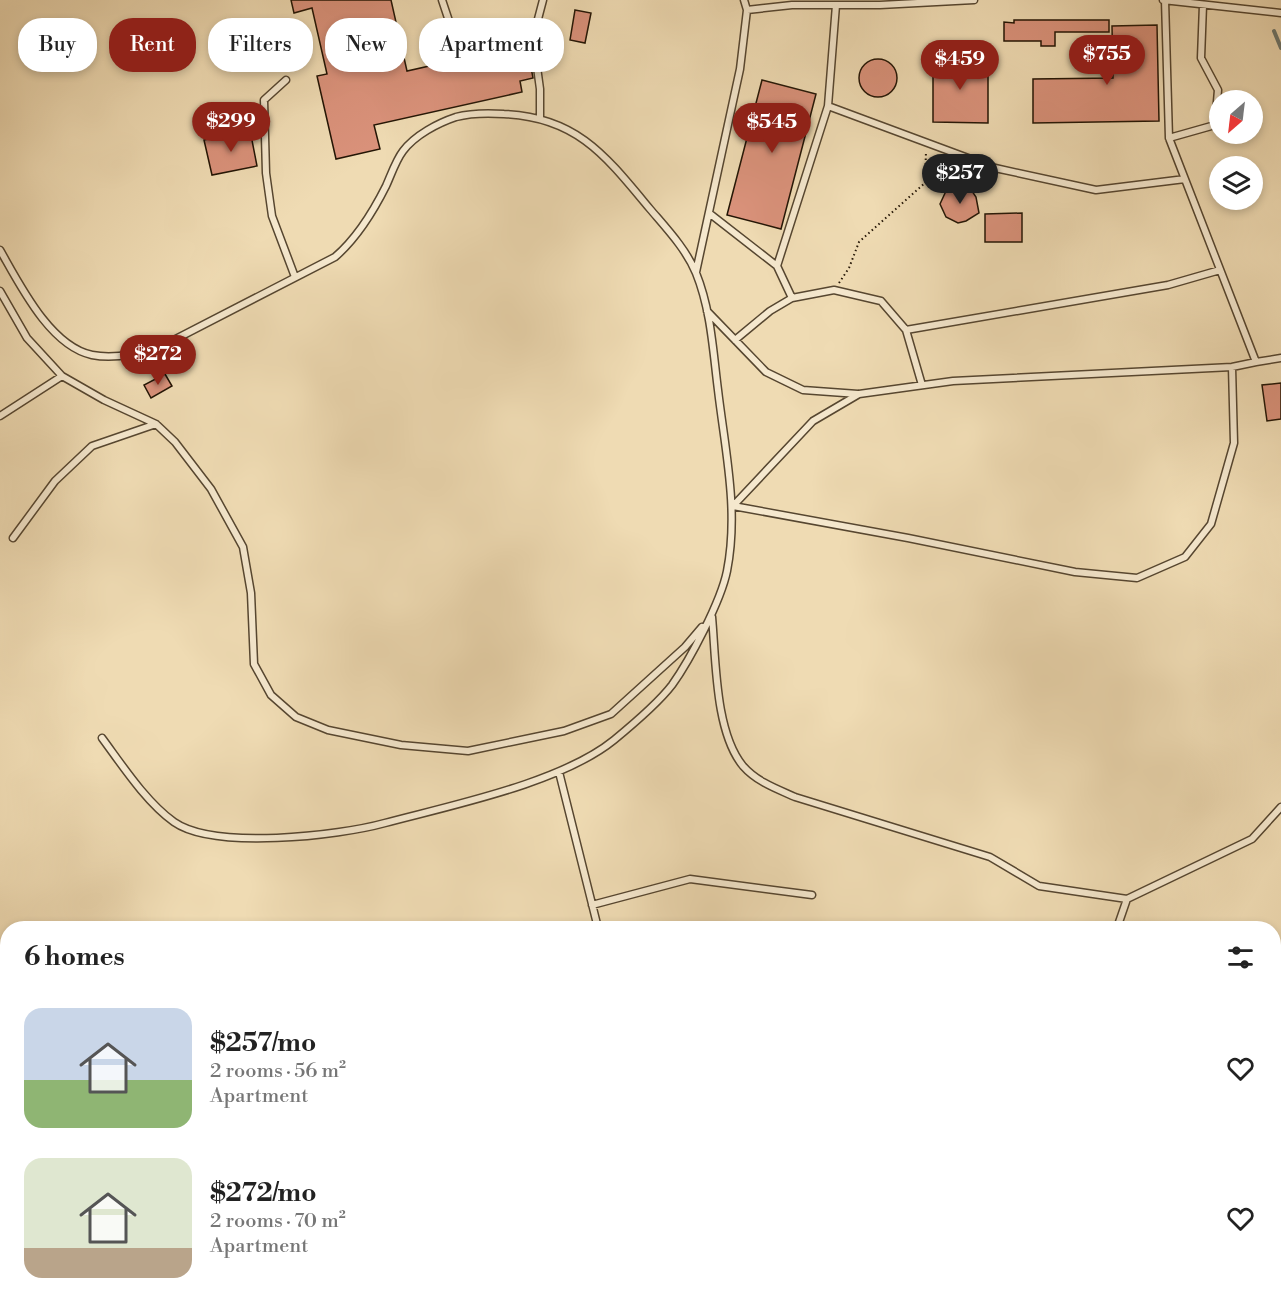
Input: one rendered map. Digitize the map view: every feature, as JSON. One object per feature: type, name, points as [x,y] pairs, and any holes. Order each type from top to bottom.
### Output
[{"type":"lane","points":[[442,0],[448,18]]},
{"type":"lane","points":[[540,118],[540,89],[532,38],[543,0]]},
{"type":"lane","points":[[696,272],[740,69],[747,10],[744,0]]},
{"type":"lane","points":[[747,10],[792,4],[836,5],[974,0]]},
{"type":"lane","points":[[1256,362],[1169,138],[1164,0],[1281,13]]},
{"type":"lane","points":[[777,266],[828,106],[836,5]]},
{"type":"lane","points":[[1169,138],[1215,124],[1218,90],[1201,58],[1203,5]]},
{"type":"lane","points":[[286,80],[264,100],[266,173],[272,216],[295,277]]},
{"type":"lane","points":[[828,106],[995,168],[1096,190],[1185,179]]},
{"type":"lane","points":[[0,250],[24,292],[48,326],[70,344],[91,355],[117,356],[141,353],[168,343],[335,256],[352,242],[380,197],[403,151],[427,130],[457,117],[494,113],[526,115],[556,122],[585,139],[618,170],[677,241],[696,272],[707,311],[733,506],[727,573],[712,615],[671,686],[612,742],[559,772],[363,830],[280,838],[210,835],[176,823],[137,785],[102,738]]},
{"type":"lane","points":[[708,213],[777,266],[792,297]]},
{"type":"lane","points":[[906,330],[1168,285],[1220,270]]},
{"type":"lane","points":[[735,340],[770,311],[792,297],[834,290],[881,301],[906,330],[922,385]]},
{"type":"lane","points":[[0,291],[27,338],[62,376],[104,400],[156,424],[176,442],[211,489],[243,547],[251,593],[254,664],[271,695],[296,717],[328,730],[401,745],[468,751],[564,731],[611,714],[685,647],[712,615]]},
{"type":"lane","points":[[707,311],[766,372],[803,390],[859,394],[953,381],[1232,367],[1281,358]]},
{"type":"lane","points":[[733,506],[1075,572],[1137,578],[1185,557],[1211,524],[1234,443],[1232,367]]},
{"type":"lane","points":[[0,416],[62,376]]},
{"type":"lane","points":[[733,506],[813,421],[859,394]]},
{"type":"lane","points":[[13,538],[55,481],[92,446],[156,424]]},
{"type":"lane","points":[[712,615],[726,737],[743,766],[765,784],[795,797],[990,857],[1040,886],[1127,899],[1252,838],[1281,807]]},
{"type":"lane","points":[[559,772],[596,921]]},
{"type":"lane","points":[[592,905],[690,879],[812,896]]},
{"type":"lane","points":[[1119,921],[1127,899]]},
{"type":"path","points":[[834,290],[849,268],[859,243],[925,183],[927,142]]},
{"type":"building","points":[[291,0],[391,0],[395,18],[325,18],[325,65],[312,8],[294,13]]},
{"type":"building","points":[[575,10],[591,13],[585,43],[570,40]]},
{"type":"building","points":[[1014,20],[1109,20],[1109,32],[1055,32],[1055,46],[1041,46],[1041,41],[1004,41],[1004,22],[1014,23]]},
{"type":"building","points":[[1157,25],[1159,121],[1033,123],[1033,79],[1113,78],[1112,26]]},
{"type":"building","points":[[878,59],[892,64],[897,78],[892,92],[878,97],[864,92],[859,78],[864,64]]},
{"type":"building","points":[[933,59],[988,60],[988,123],[933,122]]},
{"type":"building","points":[[419,68],[419,72],[532,72],[533,78],[520,81],[522,92],[374,125],[380,149],[336,159],[317,76],[327,74],[327,72],[407,72]]},
{"type":"building","points":[[762,80],[816,94],[781,229],[727,215]]},
{"type":"building","points":[[250,130],[257,166],[212,175],[204,140]]},
{"type":"building","points":[[959,186],[972,191],[976,197],[979,213],[958,223],[946,217],[940,204],[946,191]]},
{"type":"building","points":[[1022,213],[1022,242],[985,242],[985,214]]},
{"type":"building","points":[[165,374],[172,386],[151,398],[144,385]]},
{"type":"building","points":[[1281,383],[1281,419],[1267,421],[1262,385]]},
{"type":"waterway","points":[[1274,31],[1281,48]]}]
